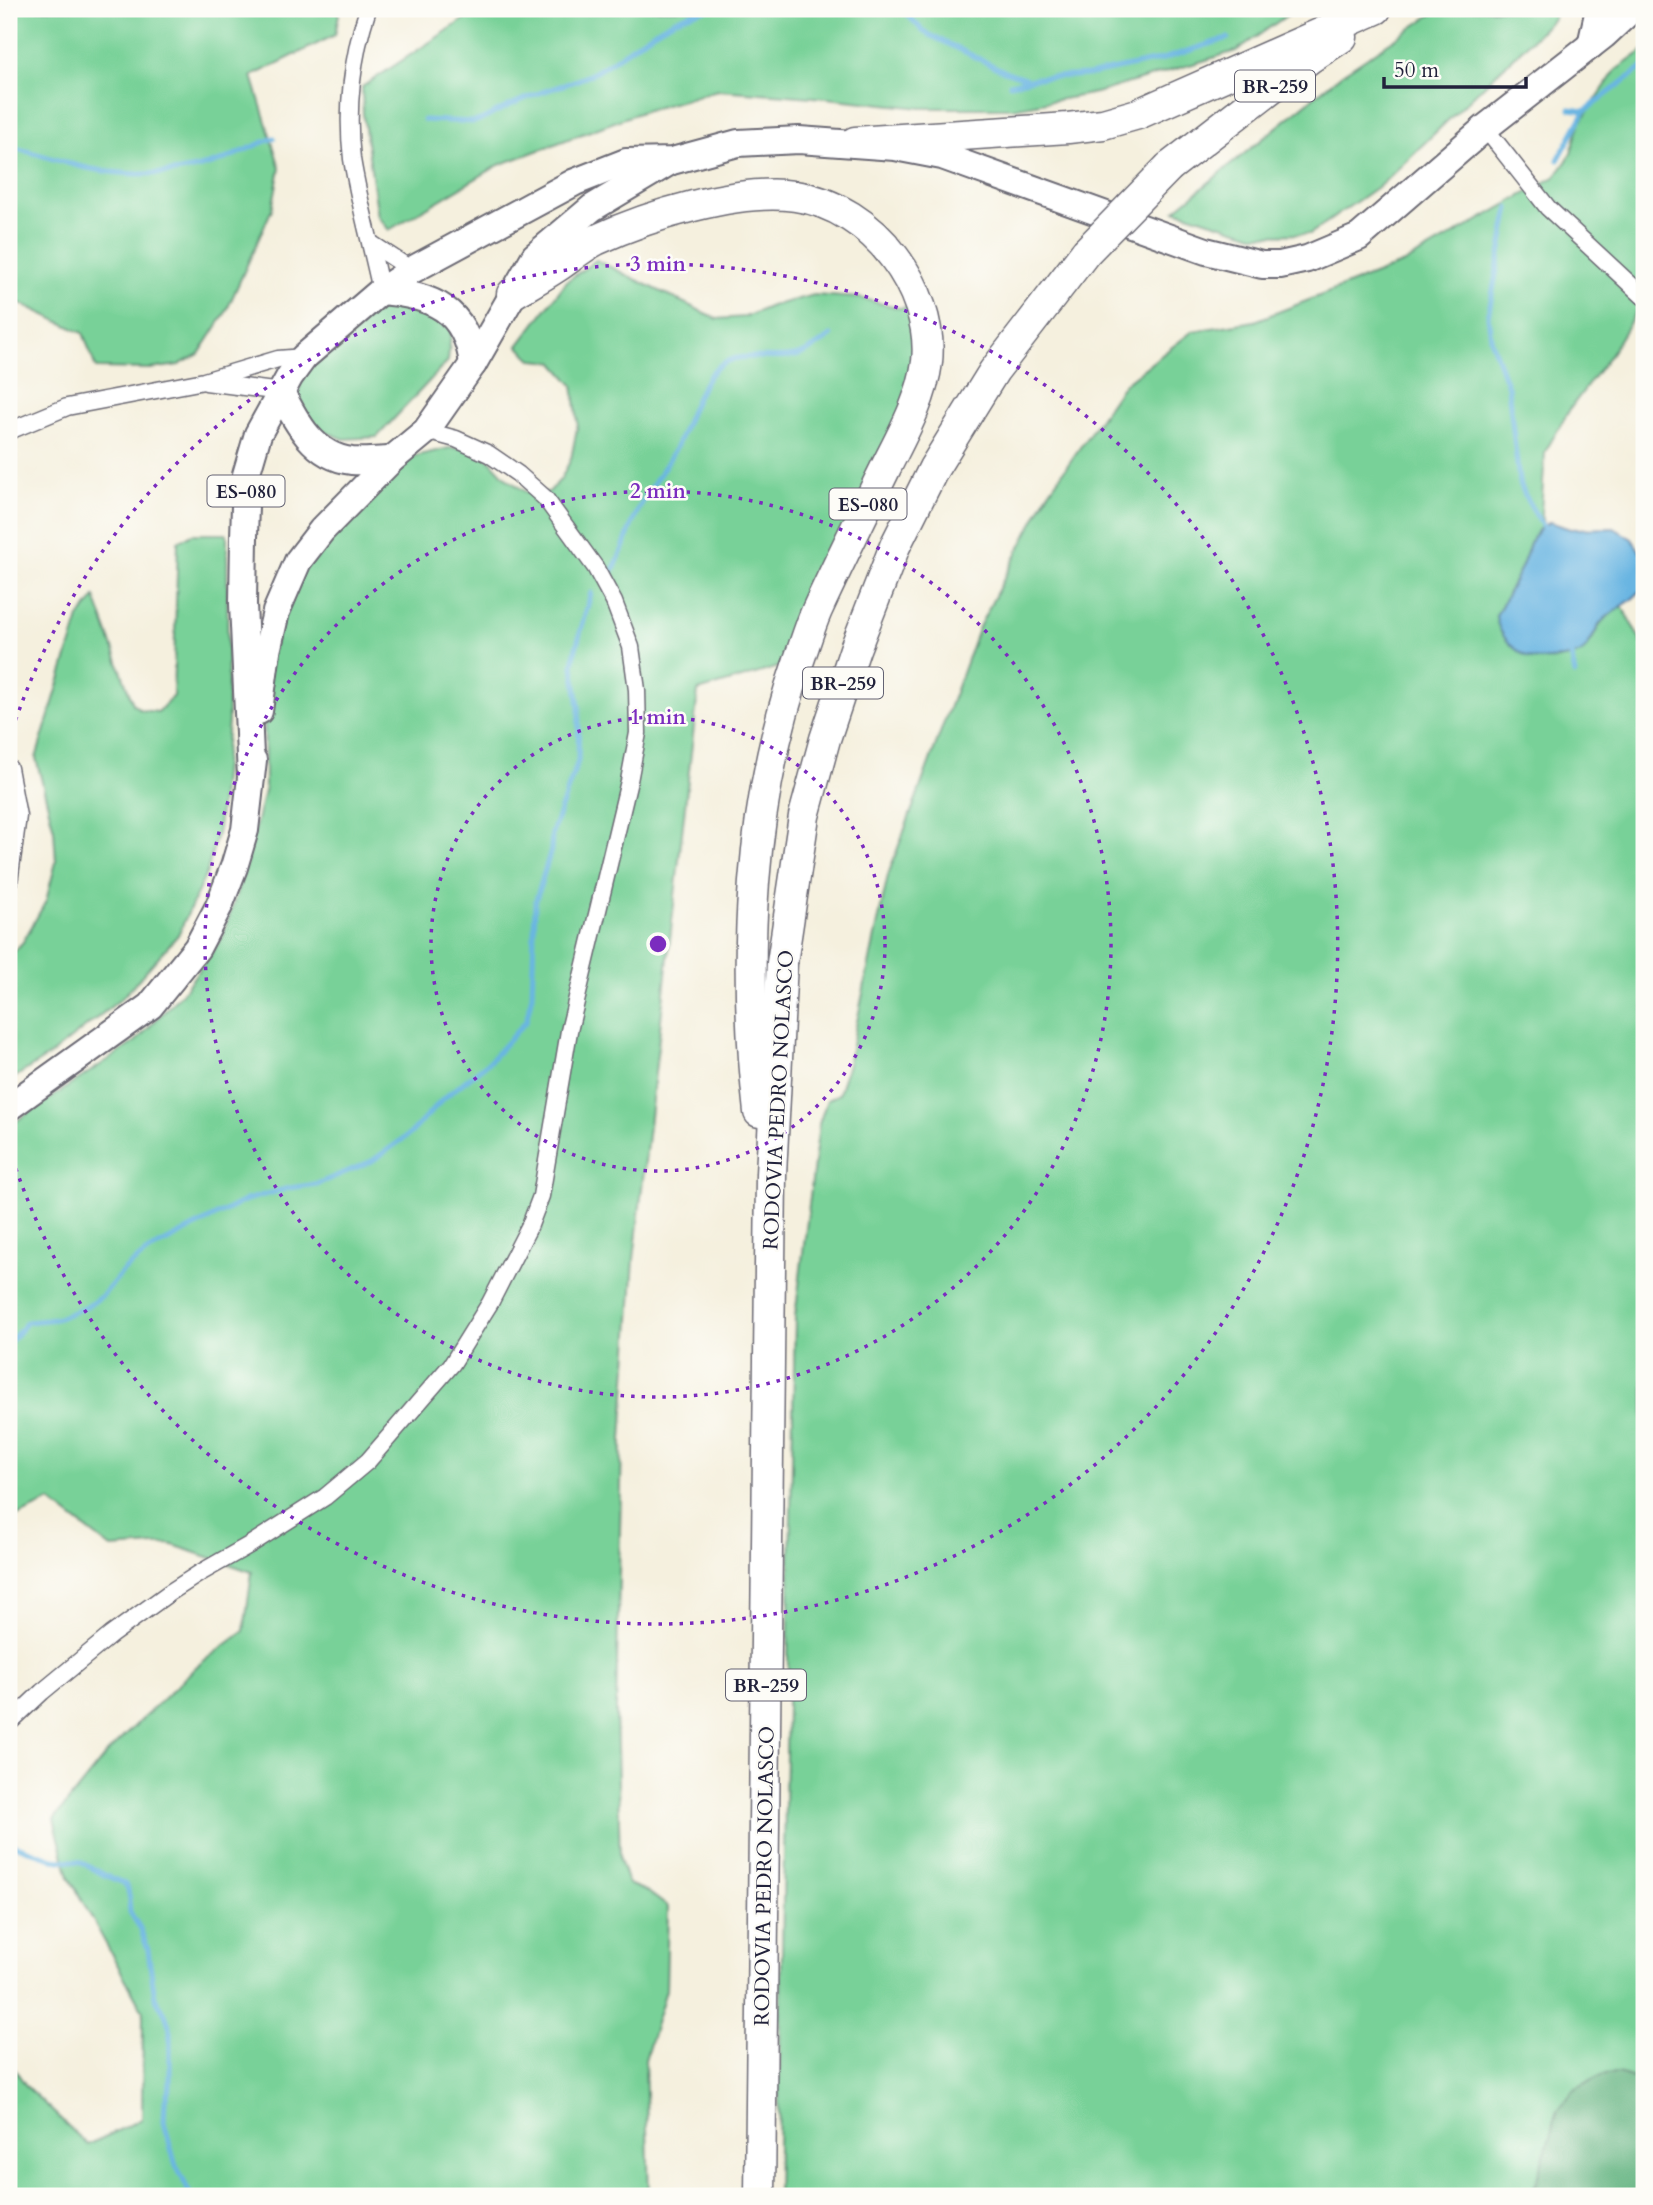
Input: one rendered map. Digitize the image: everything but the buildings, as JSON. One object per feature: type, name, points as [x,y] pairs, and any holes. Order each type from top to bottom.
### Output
[{"type":"highway","name":"ES-080","points":[[855,142],[1103,124],[1138,114],[1376,9]]},
{"type":"highway","name":"RODOVIA PEDRO NOLASCO","points":[[760,2196],[771,1174],[782,963],[804,816],[825,739],[850,661],[895,546],[934,468],[994,371],[1086,252],[1170,167],[1310,58],[1383,9]]},
{"type":"highway","name":"ES-080","points":[[512,294],[592,242],[642,221],[699,204],[766,194],[796,196],[816,201],[856,220],[887,247],[903,269],[917,297],[926,328],[927,360],[919,399],[816,613],[782,708],[762,812],[754,897],[750,990],[756,1088],[771,1174]]},
{"type":"main road","points":[[1591,45],[1599,9]]},
{"type":"main road","points":[[1591,45],[1632,9]]},
{"type":"main road","name":"ES-080","points":[[251,777],[243,604],[246,475],[258,434],[281,391],[304,357],[381,291],[412,270],[575,182],[626,162],[672,160],[738,144],[799,140],[855,142],[942,156],[1206,251],[1262,265],[1280,265],[1307,258],[1359,237],[1485,128],[1591,45]]},
{"type":"main road","name":"ES-080","points":[[9,1107],[150,1006],[197,948],[219,905],[245,830],[267,651],[276,612],[298,561],[322,530],[391,460],[426,431],[473,364],[535,256],[592,208],[672,160]]},
{"type":"main road","points":[[381,291],[405,293],[438,303],[453,316],[463,330],[471,347],[473,364]]},
{"type":"main road","points":[[281,391],[305,434],[319,448],[350,461],[391,460]]},
{"type":"street","points":[[368,9],[359,34],[350,97],[352,158],[381,291]]},
{"type":"street","points":[[1485,128],[1548,208],[1644,297]]},
{"type":"street","points":[[372,244],[412,270]]},
{"type":"street","points":[[9,431],[67,407],[204,382],[278,359],[304,357]]},
{"type":"street","points":[[204,382],[281,391]]},
{"type":"street","points":[[9,1723],[42,1692],[140,1614],[200,1573],[251,1545],[325,1497],[369,1461],[452,1364],[490,1303],[530,1224],[541,1196],[569,1031],[638,733],[637,690],[631,647],[614,602],[595,567],[545,498],[518,474],[489,454],[456,439],[426,431]]},
{"type":"street","points":[[9,768],[18,816],[9,883]]},
{"type":"green space","points":[[9,9],[340,9],[335,35],[252,76],[280,168],[272,209],[226,312],[199,354],[179,365],[151,369],[96,368],[83,333],[9,298]]},
{"type":"green space","points":[[480,9],[1296,9],[1236,51],[1096,93],[1013,108],[921,108],[718,90],[641,112],[499,165],[389,230],[378,217],[363,115],[362,87]]},
{"type":"green space","points":[[1440,9],[1559,9],[1552,20],[1383,183],[1310,234],[1253,235],[1175,210],[1342,74]]},
{"type":"green space","points":[[1644,50],[1644,305],[1639,307],[1610,355],[1570,409],[1545,452],[1541,513],[1543,526],[1532,539],[1522,566],[1496,616],[1499,628],[1514,647],[1537,658],[1549,659],[1573,655],[1586,648],[1603,621],[1622,606],[1644,647],[1644,2085],[1634,2078],[1546,2152],[1534,2196],[777,2196],[795,1317],[819,1124],[827,1100],[839,1094],[848,1064],[888,875],[979,627],[1047,495],[1124,384],[1193,331],[1255,321],[1404,263],[1556,176],[1570,156],[1580,123],[1616,70]]},
{"type":"green space","points":[[596,260],[717,319],[745,317],[771,306],[814,295],[860,298],[898,308],[924,306],[915,401],[792,663],[698,691],[634,1259],[622,1440],[616,1709],[620,1859],[628,1884],[648,1892],[668,1907],[666,1990],[645,2060],[649,2196],[9,2196],[9,2061],[27,2087],[88,2145],[142,2119],[143,2011],[69,1877],[54,1819],[109,1751],[197,1666],[244,1631],[252,1572],[170,1544],[111,1548],[50,1501],[9,1520],[9,1126],[136,1041],[182,993],[222,938],[247,862],[265,787],[264,676],[302,562],[394,461],[449,448],[467,448],[486,456],[506,478],[526,492],[549,492],[561,479],[571,459],[578,423],[573,385],[553,362],[533,360],[518,346],[567,281]]},
{"type":"green space","points":[[398,288],[452,325],[448,361],[377,437],[344,439],[317,429],[298,404],[301,365]]},
{"type":"green space","points":[[192,534],[227,534],[228,722],[218,830],[207,872],[178,935],[122,998],[53,1053],[9,1081],[9,957],[23,942],[46,901],[56,862],[54,830],[36,758],[79,618],[95,597],[133,704],[141,710],[158,712],[173,696],[178,542]]},
{"type":"green space","points":[[1618,2073],[1634,2078],[1644,2085],[1644,2196],[1534,2196],[1558,2110],[1576,2088],[1604,2074]]},
{"type":"water","points":[[1550,522],[1570,529],[1614,528],[1632,539],[1643,556],[1644,585],[1635,597],[1605,619],[1582,652],[1567,657],[1537,660],[1521,653],[1509,643],[1500,630],[1496,616],[1522,566],[1532,538],[1541,527]]},
{"type":"waterway","points":[[424,120],[474,122],[483,119],[523,100],[590,75],[662,27],[708,9]]},
{"type":"waterway","points":[[902,9],[924,32],[1004,71],[1025,78]]},
{"type":"waterway","points":[[1010,84],[1037,78],[1088,75],[1163,59],[1228,38]]},
{"type":"waterway","points":[[1558,160],[1585,111],[1644,66]]},
{"type":"waterway","points":[[1570,109],[1585,111]]},
{"type":"waterway","points":[[9,147],[92,169],[154,174],[184,171],[215,163],[274,138]]},
{"type":"waterway","points":[[1509,208],[1488,316],[1492,344],[1508,387],[1519,481],[1545,530]]},
{"type":"waterway","points":[[611,574],[640,506],[677,445],[700,390],[713,371],[729,360],[738,358],[799,355],[831,336]]},
{"type":"waterway","points":[[9,1343],[27,1322],[56,1319],[88,1306],[103,1295],[124,1270],[150,1250],[246,1200],[289,1188],[317,1184],[372,1161],[410,1134],[444,1098],[489,1062],[526,1021],[532,995],[535,903],[551,850],[552,833],[578,761],[579,707],[573,666],[591,593]]},
{"type":"waterway","points":[[1570,650],[1575,674]]},
{"type":"waterway","points":[[9,1843],[53,1859],[82,1862],[124,1883],[128,1889],[130,1912],[140,1928],[148,1950],[155,1997],[170,2028],[170,2085],[165,2100],[164,2122],[175,2163],[191,2196]]}]
